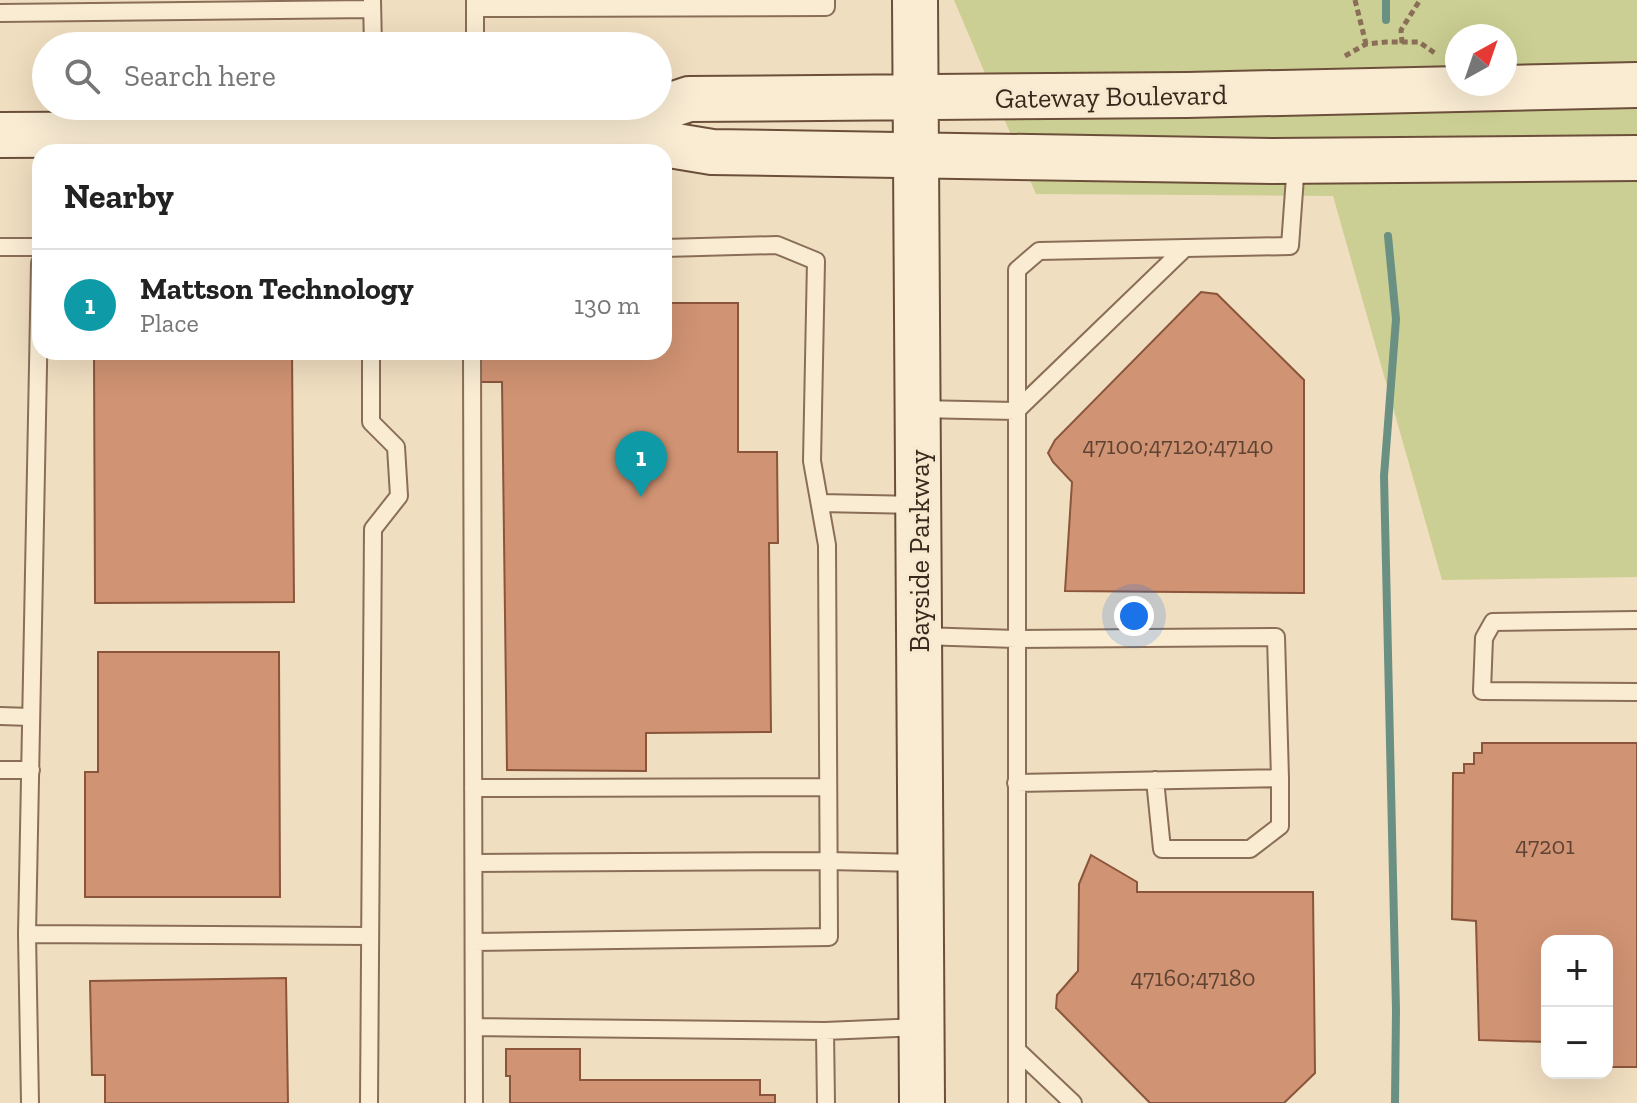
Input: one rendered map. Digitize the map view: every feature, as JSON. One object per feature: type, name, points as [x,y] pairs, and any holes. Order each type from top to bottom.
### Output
[{"type":"street","name":"Bayside Parkway","points":[[915,0],[922,1103]]},
{"type":"street","name":"Gateway Boulevard","points":[[672,105],[689,99],[915,99],[1637,85]]},
{"type":"street","name":"Gateway Boulevard","points":[[591,132],[627,120]]},
{"type":"street","name":"Gateway Boulevard","points":[[0,135],[42,143],[591,132],[664,144]]},
{"type":"street","name":"Gateway Boulevard","points":[[672,145],[712,152],[1296,161],[1637,158]]},
{"type":"lane","points":[[475,32],[475,4],[826,7],[826,0]]},
{"type":"lane","points":[[0,13],[372,4],[373,32]]},
{"type":"lane","points":[[1017,1103],[1017,270],[1039,251],[1290,246],[1296,161]]},
{"type":"lane","points":[[474,942],[829,937],[827,545],[812,461],[816,261],[777,245],[672,248]]},
{"type":"lane","points":[[0,247],[32,247]]},
{"type":"lane","points":[[918,409],[1016,411],[1185,248]]},
{"type":"lane","points":[[30,1103],[27,934],[38,360]]},
{"type":"lane","points":[[369,1103],[373,529],[399,496],[396,447],[371,422],[371,360]]},
{"type":"lane","points":[[472,360],[474,1103]]},
{"type":"lane","points":[[820,503],[919,505]]},
{"type":"lane","points":[[1637,620],[1493,622],[1484,638],[1482,691],[1637,692]]},
{"type":"lane","points":[[920,636],[1016,639],[1276,637],[1280,826],[1250,849],[1162,849],[1155,780]]},
{"type":"lane","points":[[0,716],[31,717]]},
{"type":"lane","points":[[0,770],[31,770]]},
{"type":"lane","points":[[1016,783],[1280,778]]},
{"type":"lane","points":[[473,788],[828,787]]},
{"type":"lane","points":[[474,863],[921,863]]},
{"type":"lane","points":[[27,934],[370,936]]},
{"type":"lane","points":[[474,1027],[825,1031],[922,1027]]},
{"type":"lane","points":[[825,1031],[826,1103]]},
{"type":"lane","points":[[1017,1050],[1073,1103]]},
{"type":"path","points":[[1355,0],[1366,44]]},
{"type":"path","points":[[1402,43],[1401,30],[1420,0]]},
{"type":"green space","points":[[954,0],[1637,0],[1637,577],[1442,580],[1333,196],[1036,194]]},
{"type":"building","points":[[1201,292],[1217,294],[1304,380],[1304,593],[1065,591],[1072,482],[1048,453],[1055,440]]},
{"type":"building","points":[[672,303],[738,303],[738,452],[777,452],[778,543],[769,543],[771,732],[646,733],[646,771],[507,770],[502,382],[481,382],[481,360],[672,360]]},
{"type":"building","points":[[94,360],[292,360],[294,602],[95,603]]},
{"type":"building","points":[[98,652],[279,652],[280,897],[85,897],[85,772],[98,772]]},
{"type":"building","points":[[1482,743],[1637,743],[1637,1067],[1613,1067],[1613,935],[1541,935],[1541,1042],[1479,1040],[1476,921],[1452,919],[1453,773],[1464,773],[1464,764],[1474,764],[1474,753],[1482,753]]},
{"type":"building","points":[[1091,855],[1137,882],[1137,892],[1313,892],[1315,1073],[1284,1103],[1150,1103],[1056,1008],[1057,995],[1078,971],[1079,884]]},
{"type":"building","points":[[286,978],[288,1103],[105,1103],[105,1075],[92,1075],[90,981]]},
{"type":"building","points":[[506,1049],[580,1049],[580,1080],[760,1080],[760,1095],[775,1095],[775,1103],[510,1103]]},
{"type":"waterway","points":[[1386,0],[1386,20]]},
{"type":"waterway","points":[[1388,236],[1396,319],[1384,476],[1396,1010],[1395,1103]]},
{"type":"place","name":"Mattson Technology","points":[[641,497]]}]
